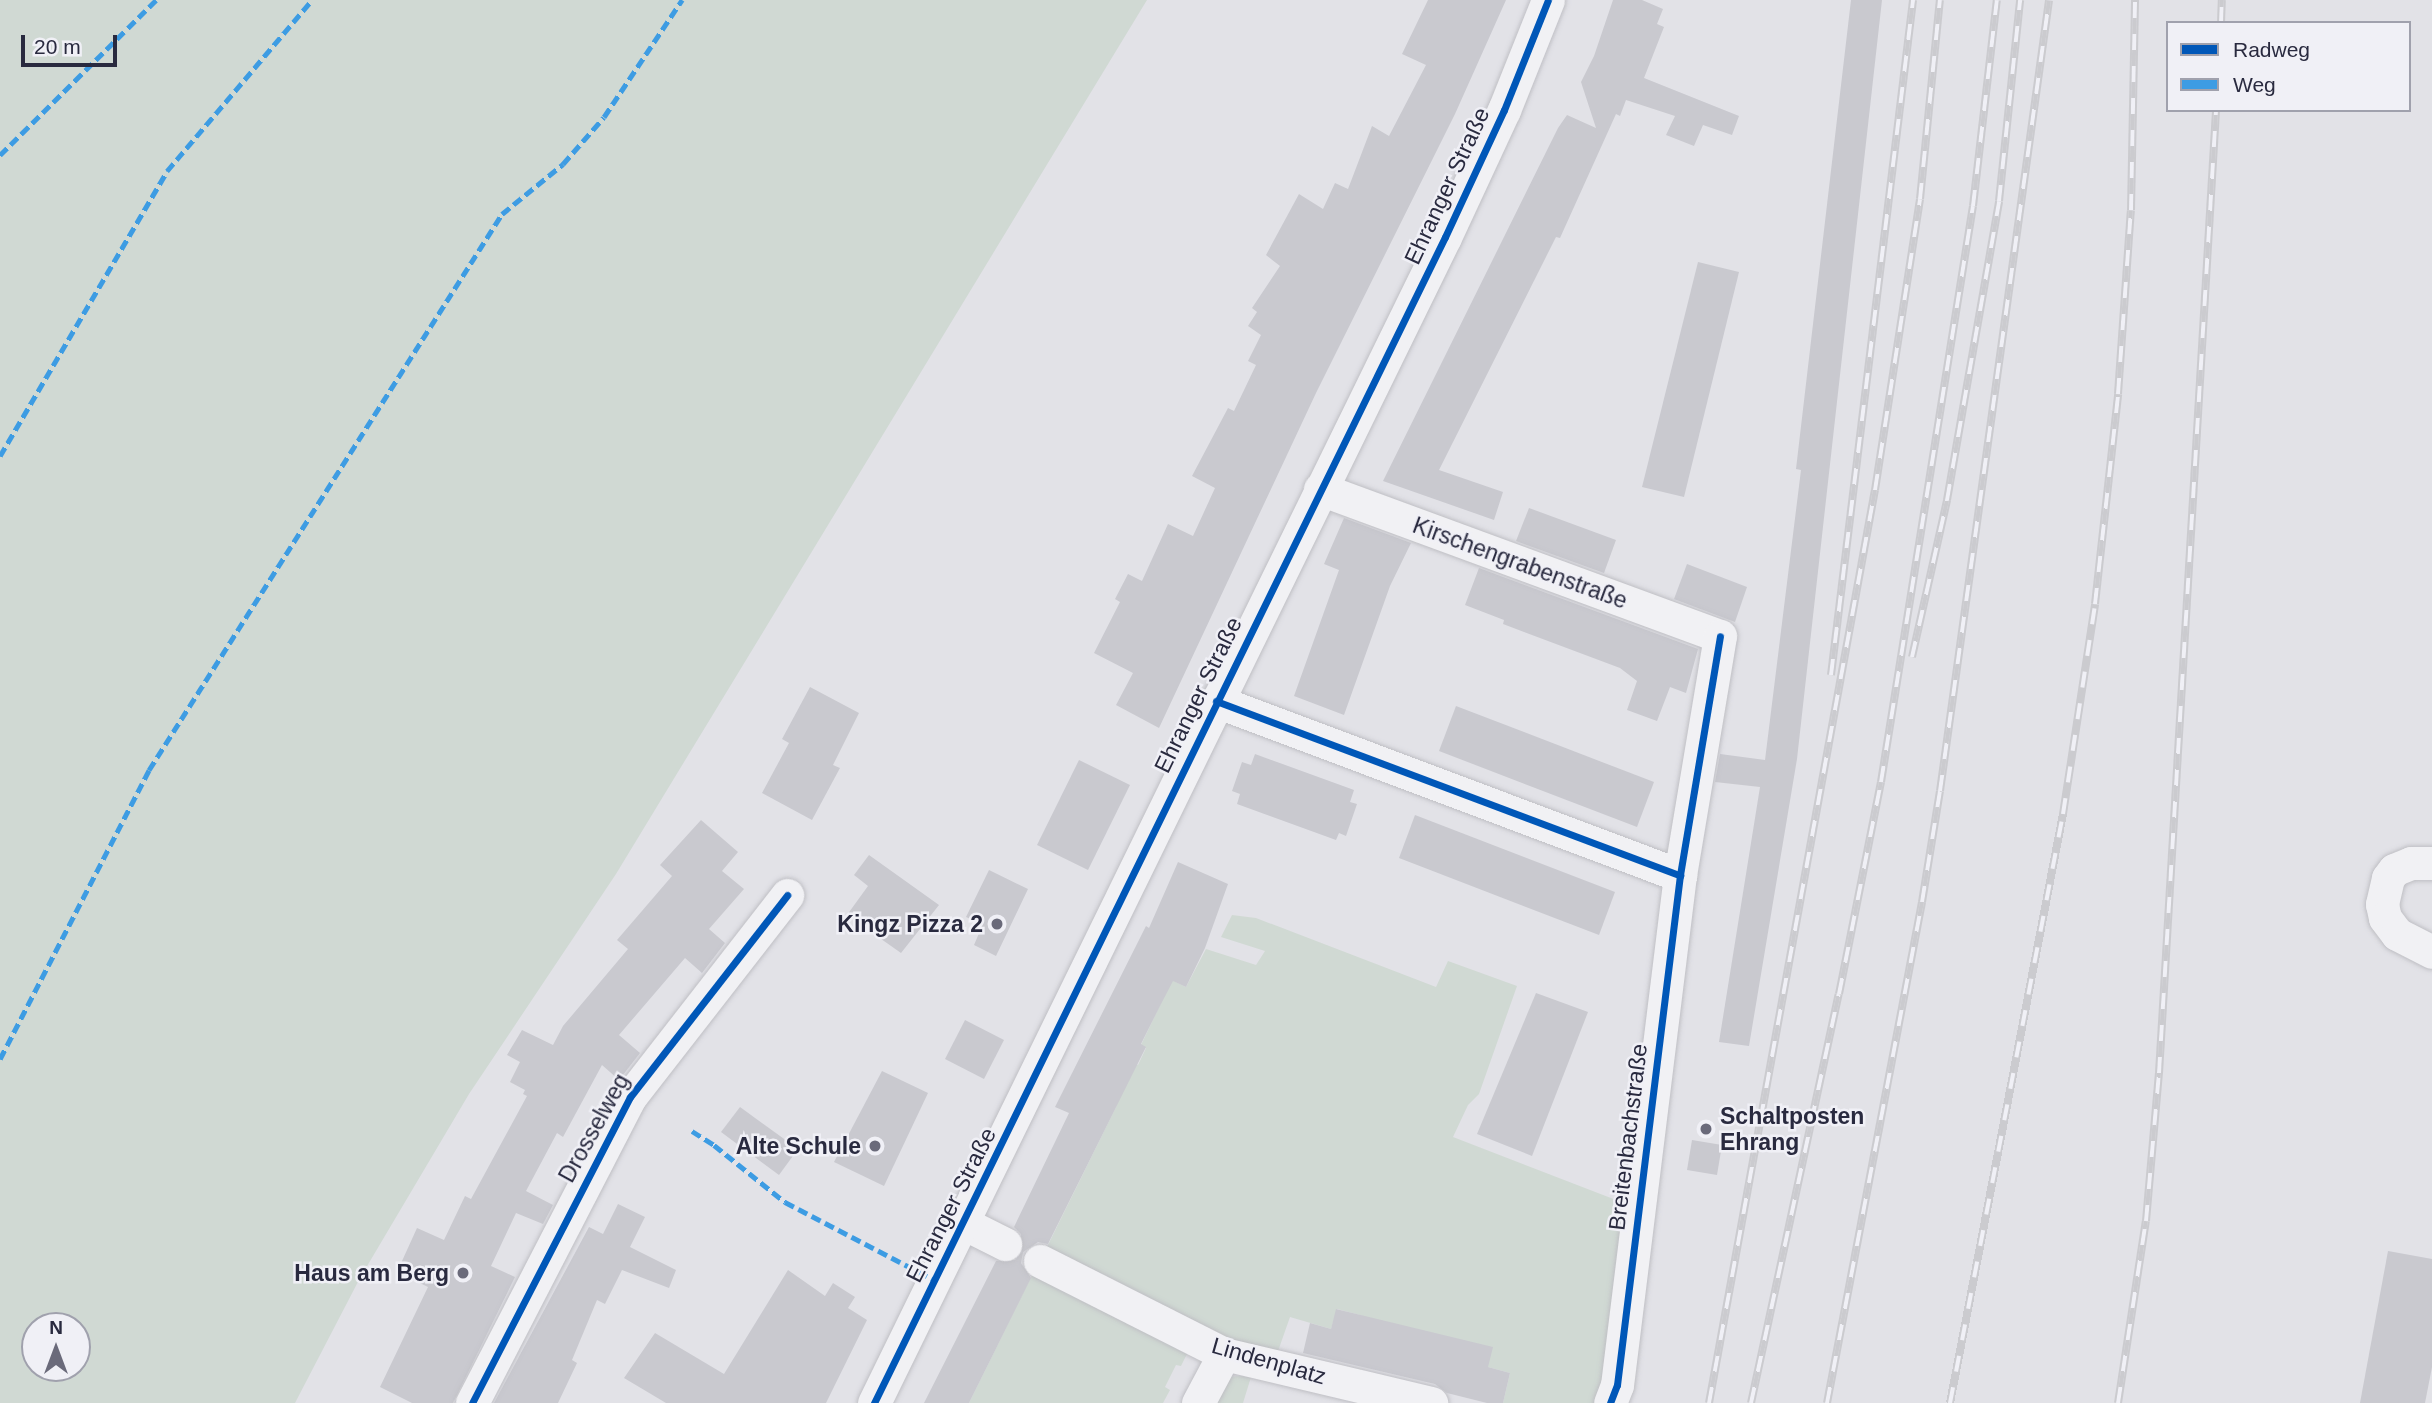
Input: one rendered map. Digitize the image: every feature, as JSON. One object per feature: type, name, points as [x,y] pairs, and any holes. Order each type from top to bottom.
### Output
[{"type":"street","name":"Ehranger Straße","points":[[874,1403],[965,1224],[1504,110],[1548,0]]},
{"type":"street","name":"Kirschengrabenstraße","points":[[1320,489],[1720,636]]},
{"type":"street","name":"Breitenbachstraße","points":[[1609,1403],[1616,1385],[1680,875],[1720,636]]},
{"type":"street","points":[[1216,701],[1680,875]]},
{"type":"street","points":[[2432,863],[2411,863],[2394,870],[2388,878],[2382,904],[2385,918],[2397,934],[2432,953]]},
{"type":"street","name":"Drosselweg","points":[[472,1403],[630,1097],[787,895]]},
{"type":"street","points":[[965,1224],[1005,1244]]},
{"type":"street","name":"Lindenplatz","points":[[1040,1261],[1224,1354],[1431,1403]]},
{"type":"street","points":[[1198,1403],[1224,1354]]},
{"type":"shaded area","points":[[0,0],[1147,0],[616,874],[469,1094],[360,1278],[295,1403],[0,1403]]},
{"type":"shaded area","points":[[1232,915],[1256,918],[1436,987],[1448,961],[1517,986],[1479,1094],[1468,1105],[1453,1137],[1629,1205],[1599,1403],[1503,1403],[1510,1373],[1488,1367],[1360,1315],[1337,1309],[1331,1329],[1290,1317],[1277,1354],[1214,1336],[1045,1251],[1116,1107],[1131,1062],[1138,1065],[1146,1048],[1141,1045],[1172,980],[1186,987],[1206,949],[1256,965],[1265,951],[1221,937]]},
{"type":"shaded area","points":[[1034,1271],[1190,1348],[1181,1366],[1176,1365],[1165,1387],[1170,1390],[1163,1403],[969,1403]]},
{"type":"shaded area","points":[[1227,1377],[1251,1377],[1243,1403],[1205,1403]]},
{"type":"building","points":[[1428,0],[1506,0],[1455,114],[1316,393],[1159,728],[1116,705],[1133,673],[1094,653],[1120,602],[1115,599],[1128,574],[1142,581],[1168,524],[1193,536],[1215,488],[1192,476],[1228,408],[1234,411],[1256,365],[1248,361],[1261,335],[1248,326],[1257,312],[1252,308],[1280,266],[1266,255],[1299,194],[1323,209],[1335,183],[1348,189],[1372,126],[1389,136],[1426,65],[1402,54]]},
{"type":"building","points":[[1613,0],[1642,0],[1663,9],[1657,24],[1664,27],[1644,78],[1739,116],[1732,135],[1703,125],[1694,146],[1666,135],[1675,116],[1626,100],[1620,116],[1616,114],[1560,238],[1556,237],[1439,470],[1503,492],[1494,520],[1383,481],[1558,128],[1567,115],[1596,128],[1581,82],[1594,56]]},
{"type":"building","points":[[1851,0],[1882,0],[1797,759],[1749,1046],[1719,1042],[1760,787],[1715,782],[1720,754],[1765,760],[1801,470],[1796,469]]},
{"type":"building","points":[[1698,262],[1739,272],[1684,497],[1642,487]]},
{"type":"building","points":[[1529,508],[1616,540],[1604,573],[1516,541]]},
{"type":"building","points":[[1344,518],[1411,543],[1390,586],[1344,715],[1294,696],[1339,570],[1324,564]]},
{"type":"building","points":[[1687,564],[1747,587],[1735,622],[1674,599]]},
{"type":"building","points":[[1479,568],[1698,649],[1686,693],[1670,687],[1657,721],[1627,710],[1637,681],[1620,668],[1503,624],[1504,620],[1465,605]]},
{"type":"building","points":[[810,687],[859,713],[833,765],[840,768],[812,820],[762,793],[789,743],[782,739]]},
{"type":"building","points":[[1456,706],[1654,782],[1637,827],[1439,751]]},
{"type":"building","points":[[1255,754],[1354,790],[1350,802],[1357,804],[1346,836],[1339,833],[1336,840],[1237,804],[1240,794],[1232,791],[1242,762],[1251,765]]},
{"type":"building","points":[[1079,760],[1130,785],[1088,870],[1037,845]]},
{"type":"building","points":[[1415,815],[1615,892],[1599,935],[1399,858]]},
{"type":"building","points":[[701,820],[738,852],[722,871],[744,889],[709,929],[725,943],[702,973],[685,958],[619,1035],[640,1053],[619,1080],[602,1065],[563,1137],[557,1133],[526,1191],[553,1205],[543,1224],[516,1213],[491,1266],[515,1277],[453,1403],[412,1403],[380,1387],[428,1287],[397,1272],[417,1228],[444,1240],[465,1196],[471,1199],[527,1096],[523,1094],[525,1090],[510,1082],[520,1062],[507,1055],[522,1030],[553,1045],[563,1026],[628,949],[617,940],[672,876],[660,865]]},
{"type":"building","points":[[869,855],[939,905],[901,953],[847,915],[868,886],[854,875]]},
{"type":"building","points":[[1178,862],[1228,884],[1205,948],[1186,987],[1173,981],[1141,1044],[1146,1047],[1048,1244],[1038,1242],[1023,1252],[1021,1263],[1031,1278],[969,1403],[924,1403],[996,1261],[1015,1260],[1022,1252],[1021,1234],[1014,1227],[1069,1113],[1055,1107],[1146,926],[1149,928]]},
{"type":"building","points":[[989,870],[1028,889],[996,956],[974,945],[983,924],[966,917]]},
{"type":"building","points":[[1536,993],[1588,1012],[1532,1156],[1477,1134]]},
{"type":"building","points":[[965,1020],[1004,1040],[984,1079],[945,1059]]},
{"type":"building","name":"Alte Schule","points":[[882,1071],[928,1093],[884,1186],[834,1162]]},
{"type":"building","points":[[740,1107],[798,1149],[779,1175],[721,1132]]},
{"type":"building","points":[[1692,1140],[1722,1145],[1717,1175],[1687,1170]]},
{"type":"building","points":[[618,1204],[645,1217],[630,1247],[676,1270],[669,1288],[622,1270],[605,1304],[597,1300],[572,1360],[577,1363],[558,1403],[494,1403],[589,1227],[603,1234]]},
{"type":"building","points":[[2388,1251],[2432,1259],[2432,1367],[2425,1403],[2360,1403]]},
{"type":"building","points":[[788,1270],[825,1296],[833,1283],[855,1297],[848,1308],[867,1320],[826,1403],[666,1403],[624,1378],[655,1333],[724,1374]]},
{"type":"building","points":[[1336,1309],[1493,1347],[1488,1367],[1510,1373],[1503,1403],[1487,1403],[1447,1393],[1435,1384],[1303,1353],[1310,1323],[1331,1329]]},
{"type":"railway","points":[[1831,675],[1913,0]]},
{"type":"railway","points":[[1709,1403],[1875,490],[1920,199],[1940,0]]},
{"type":"railway","points":[[1751,1403],[1839,994],[1881,782],[1973,206],[1997,0]]},
{"type":"railway","points":[[1912,657],[1947,500],[1999,201],[2020,0]]},
{"type":"railway","points":[[1827,1403],[1922,902],[1940,791],[2049,0]]},
{"type":"railway","points":[[1950,1403],[2063,814],[2095,604],[2118,394],[2131,210],[2135,0]]},
{"type":"railway","points":[[2221,21],[2222,0]]},
{"type":"railway","points":[[2118,1403],[2146,1221],[2159,1073],[2216,112]]},
{"type":"marked path","points":[[0,155],[156,0]]},
{"type":"marked path","points":[[0,456],[167,171],[312,0]]},
{"type":"marked path","points":[[0,1059],[149,770],[502,214],[563,164],[604,117],[682,0]]},
{"type":"marked path","points":[[692,1131],[714,1145],[785,1202],[934,1280]]},
{"type":"cycle path","points":[[874,1403],[1445,237],[1504,110],[1548,0]]},
{"type":"cycle path","points":[[1610,1403],[1617,1385],[1680,875],[1720,636]]},
{"type":"cycle path","points":[[1216,701],[1680,875]]},
{"type":"cycle path","points":[[472,1403],[630,1097],[787,895]]},
{"type":"place","name":"Kingz Pizza 2","points":[[997,924]]},
{"type":"place","name":"Schaltposten Ehrang","points":[[1706,1129]]},
{"type":"place","name":"Alte Schule","points":[[875,1146]]},
{"type":"place","name":"Haus am Berg","points":[[463,1273]]}]
